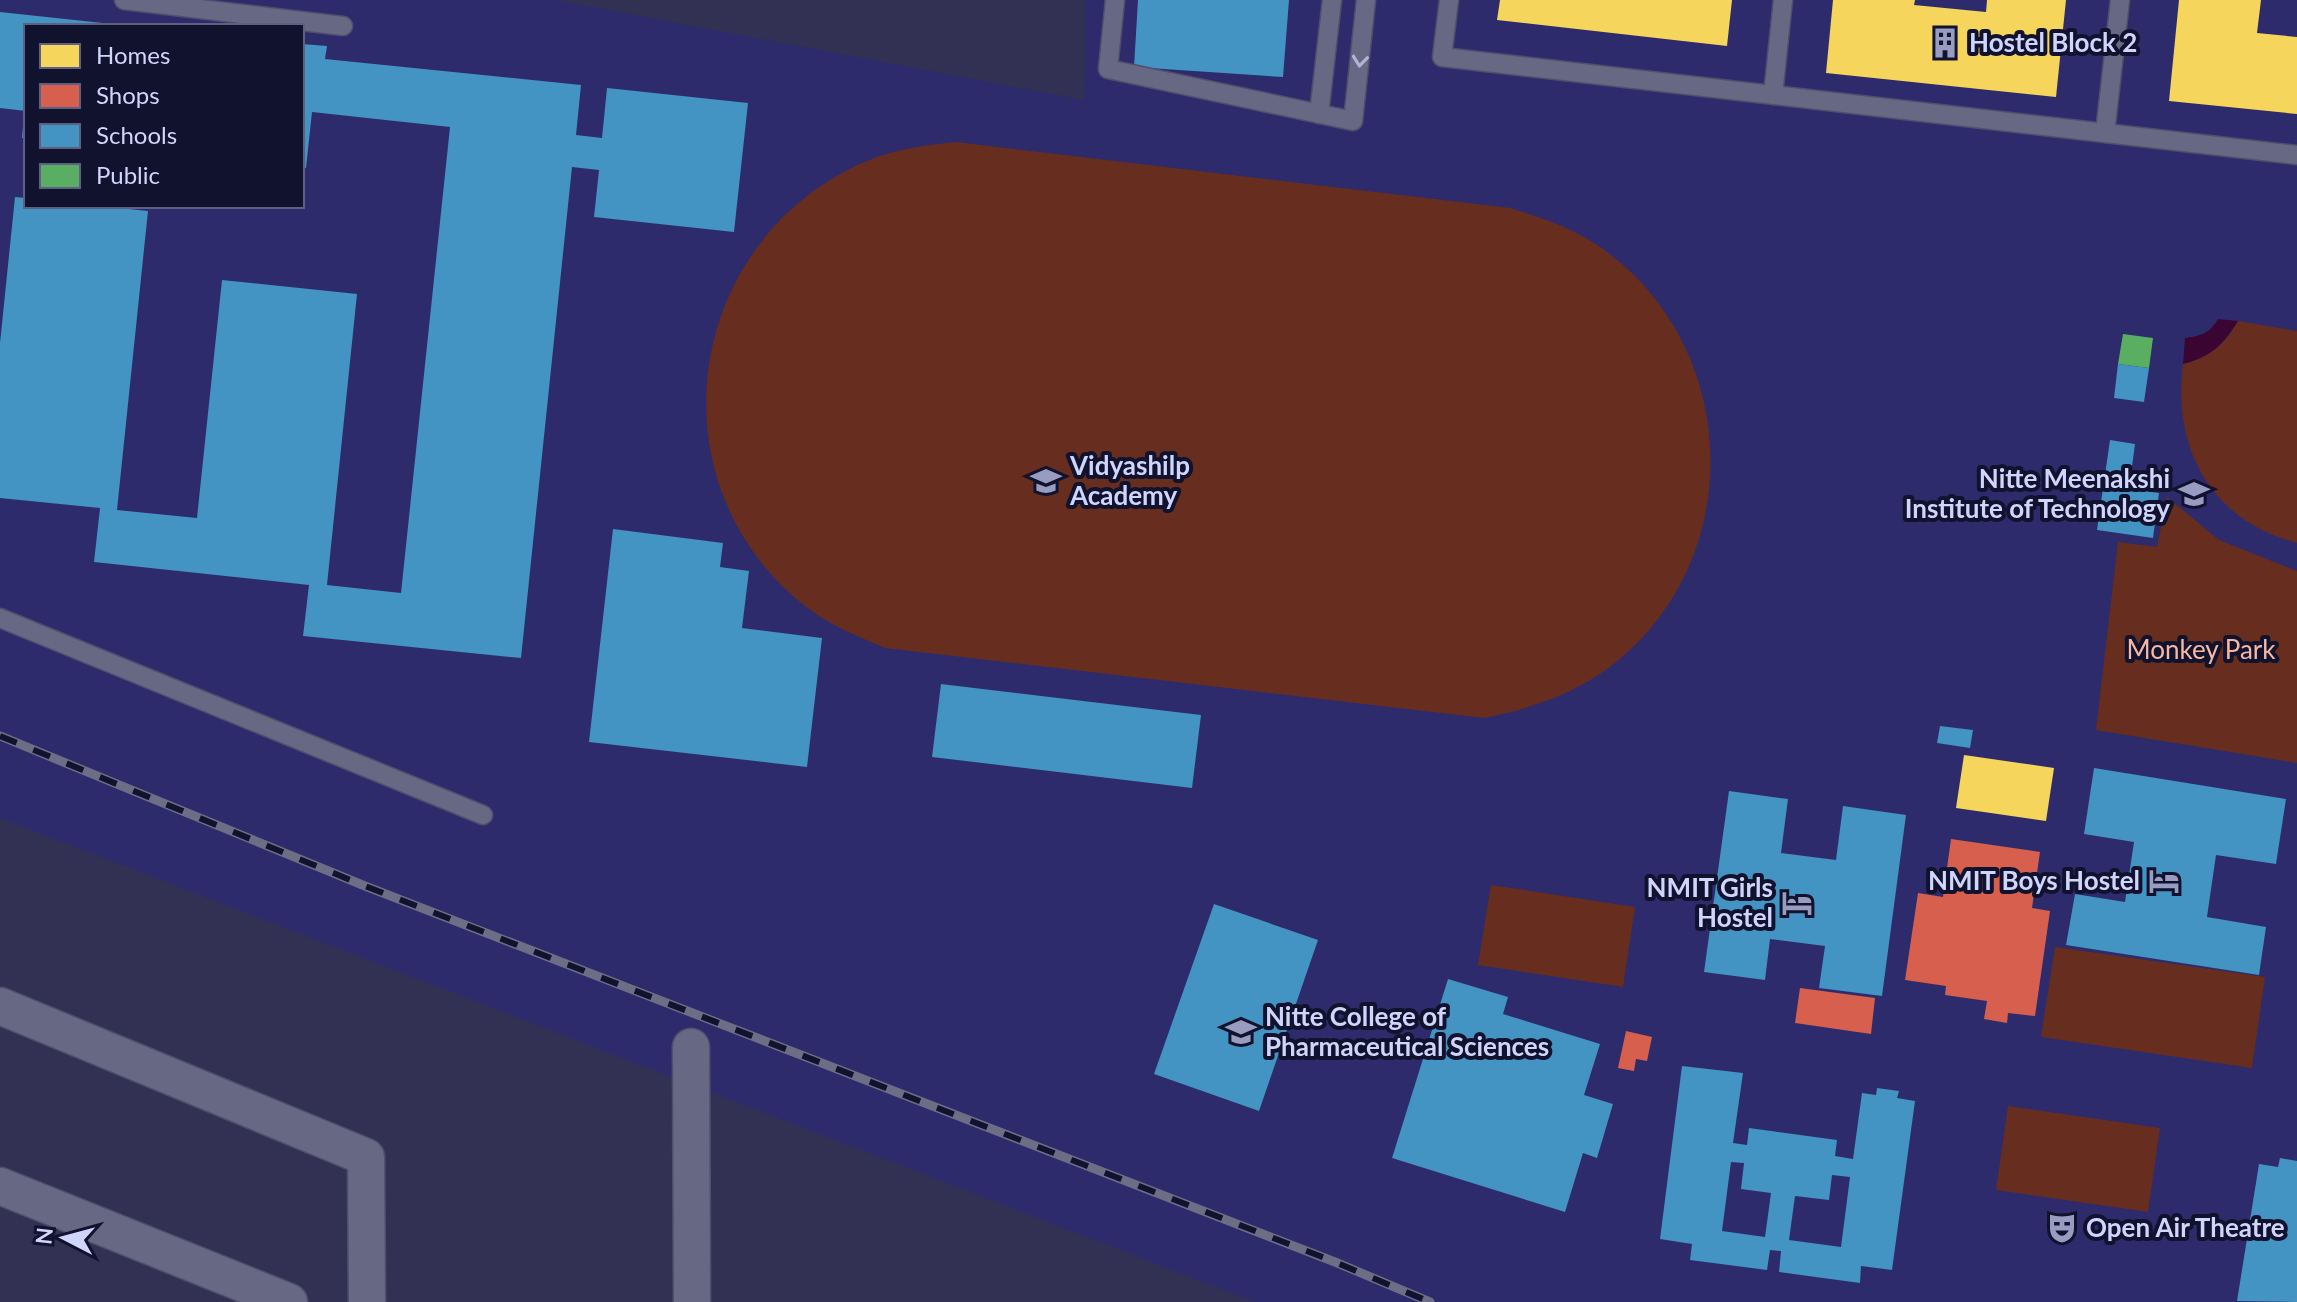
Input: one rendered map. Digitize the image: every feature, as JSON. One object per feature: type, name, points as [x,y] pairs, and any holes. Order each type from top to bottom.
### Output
[{"type":"street","points":[[0,1006],[366,1157],[367,1302]]},
{"type":"street","points":[[691,1047],[692,1302]]},
{"type":"street","points":[[0,1186],[289,1302]]},
{"type":"lane","points":[[124,0],[343,26]]},
{"type":"lane","points":[[1115,0],[1108,69],[1353,121],[1366,0]]},
{"type":"lane","points":[[1319,114],[1332,0]]},
{"type":"lane","points":[[1449,0],[1442,57],[2297,155]]},
{"type":"lane","points":[[1773,95],[1783,0]]},
{"type":"lane","points":[[2105,133],[2120,0]]},
{"type":"lane","points":[[0,618],[483,815]]},
{"type":"shaded area","points":[[0,0],[556,0],[1084,100],[1085,0],[2297,0],[2297,1302],[1255,1302],[0,818]]},
{"type":"shaded area","points":[[2218,319],[2238,321],[2215,349],[2183,364],[2185,338],[2204,333]]},
{"type":"green space","points":[[956,142],[1510,208],[1564,227],[1594,243],[1643,285],[1679,336],[1702,392],[1710,453],[1705,513],[1687,571],[1654,624],[1607,669],[1578,687],[1532,706],[1484,718],[885,648],[814,613],[755,554],[723,495],[708,431],[709,366],[726,303],[758,246],[806,197],[867,161],[911,148]]},
{"type":"green space","points":[[2238,321],[2297,331],[2297,543],[2241,518],[2220,499],[2204,477],[2192,452],[2184,424],[2181,395],[2183,364],[2215,349],[2228,337]]},
{"type":"green space","name":"Monkey Park","points":[[2167,497],[2219,540],[2297,571],[2297,763],[2096,730],[2118,542],[2157,547]]},
{"type":"green space","points":[[1491,885],[1635,907],[1623,987],[1478,965]]},
{"type":"green space","points":[[2055,947],[2265,977],[2252,1068],[2041,1037]]},
{"type":"green space","points":[[2008,1106],[2160,1128],[2148,1212],[1996,1190]]},
{"type":"building: Homes","points":[[1500,0],[1732,0],[1727,46],[1497,20]]},
{"type":"building: Homes","name":"Hostel Block 2","points":[[1833,0],[1915,0],[1914,5],[1986,12],[1987,0],[2066,0],[2056,97],[1826,73]]},
{"type":"building: Homes","points":[[2179,0],[2261,0],[2257,33],[2297,37],[2297,114],[2169,101]]},
{"type":"building: Homes","points":[[1964,755],[2054,768],[2046,821],[1956,808]]},
{"type":"building: Shops","points":[[1951,839],[2040,852],[2032,908],[2050,911],[2035,1016],[2008,1013],[2007,1023],[1984,1019],[1987,1001],[1945,995],[1946,986],[1905,980],[1918,893],[1943,897]]},
{"type":"building: Shops","points":[[1800,988],[1875,998],[1871,1034],[1795,1023]]},
{"type":"building: Shops","points":[[1626,1031],[1652,1037],[1647,1061],[1636,1059],[1634,1071],[1618,1068]]},
{"type":"building: Schools","points":[[1138,0],[1289,0],[1283,77],[1134,67]]},
{"type":"building: Schools","points":[[0,12],[112,24],[24,24],[24,111],[0,108]]},
{"type":"building: Schools","points":[[304,44],[327,46],[325,59],[581,85],[576,135],[602,138],[607,88],[748,103],[734,232],[594,217],[599,170],[572,167],[521,658],[303,636],[309,585],[94,562],[100,508],[0,498],[0,343],[15,197],[24,198],[24,208],[148,211],[117,510],[197,518],[222,280],[357,294],[327,585],[401,593],[450,127],[312,112],[306,168]]},
{"type":"building: Schools","points":[[2118,364],[2149,368],[2144,402],[2114,398]]},
{"type":"building: Schools","points":[[2110,440],[2135,444],[2129,489],[2159,493],[2153,538],[2097,530]]},
{"type":"building: Schools","points":[[613,529],[723,543],[720,567],[749,571],[742,628],[822,638],[807,767],[589,742]]},
{"type":"building: Schools","points":[[941,684],[1201,715],[1192,788],[932,757]]},
{"type":"building: Schools","points":[[1940,726],[1973,730],[1970,748],[1937,743]]},
{"type":"building: Schools","points":[[2094,768],[2286,799],[2276,864],[2216,855],[2207,917],[2266,927],[2259,975],[2066,945],[2075,894],[2125,902],[2134,842],[2084,834]]},
{"type":"building: Schools","points":[[1729,791],[1788,799],[1781,853],[1836,860],[1843,806],[1906,815],[1882,996],[1819,988],[1825,946],[1770,939],[1765,980],[1704,972]]},
{"type":"building: Schools","points":[[1214,904],[1318,940],[1259,1111],[1154,1074]]},
{"type":"building: Schools","points":[[1448,979],[1508,997],[1503,1014],[1600,1044],[1584,1095],[1613,1104],[1597,1158],[1583,1153],[1565,1212],[1392,1158]]},
{"type":"building: Schools","points":[[1682,1066],[1743,1073],[1733,1143],[1747,1145],[1749,1128],[1837,1140],[1835,1156],[1853,1159],[1862,1093],[1876,1095],[1877,1088],[1899,1091],[1897,1098],[1915,1101],[1892,1270],[1861,1266],[1860,1283],[1779,1272],[1781,1251],[1770,1250],[1767,1270],[1690,1260],[1692,1244],[1660,1239]],"holes":[[[1731,1162],[1744,1163],[1741,1189],[1771,1193],[1765,1237],[1722,1231]],[[1832,1175],[1850,1177],[1841,1247],[1789,1240],[1795,1196],[1829,1200]]]},
{"type":"building: Schools","points":[[2280,1158],[2297,1161],[2297,1302],[2237,1301],[2259,1164],[2278,1167]]},
{"type":"building: Public","points":[[2123,334],[2153,338],[2149,368],[2118,364]]},
{"type":"railway","points":[[0,736],[365,886],[1335,1262],[1430,1302]]},
{"type":"place","name":"Hostel Block 2","points":[[1945,43]]},
{"type":"place","name":"Vidyashilp Academy","points":[[1046,481]]},
{"type":"place","name":"Nitte Meenakshi Institute of Technology","points":[[2194,494]]},
{"type":"place","name":"NMIT Boys Hostel","points":[[2164,881]]},
{"type":"place","name":"NMIT Girls Hostel","points":[[1797,903]]},
{"type":"place","name":"Nitte College of Pharmaceutical Sciences","points":[[1241,1032]]},
{"type":"place","name":"Open Air Theatre","points":[[2062,1228]]}]
